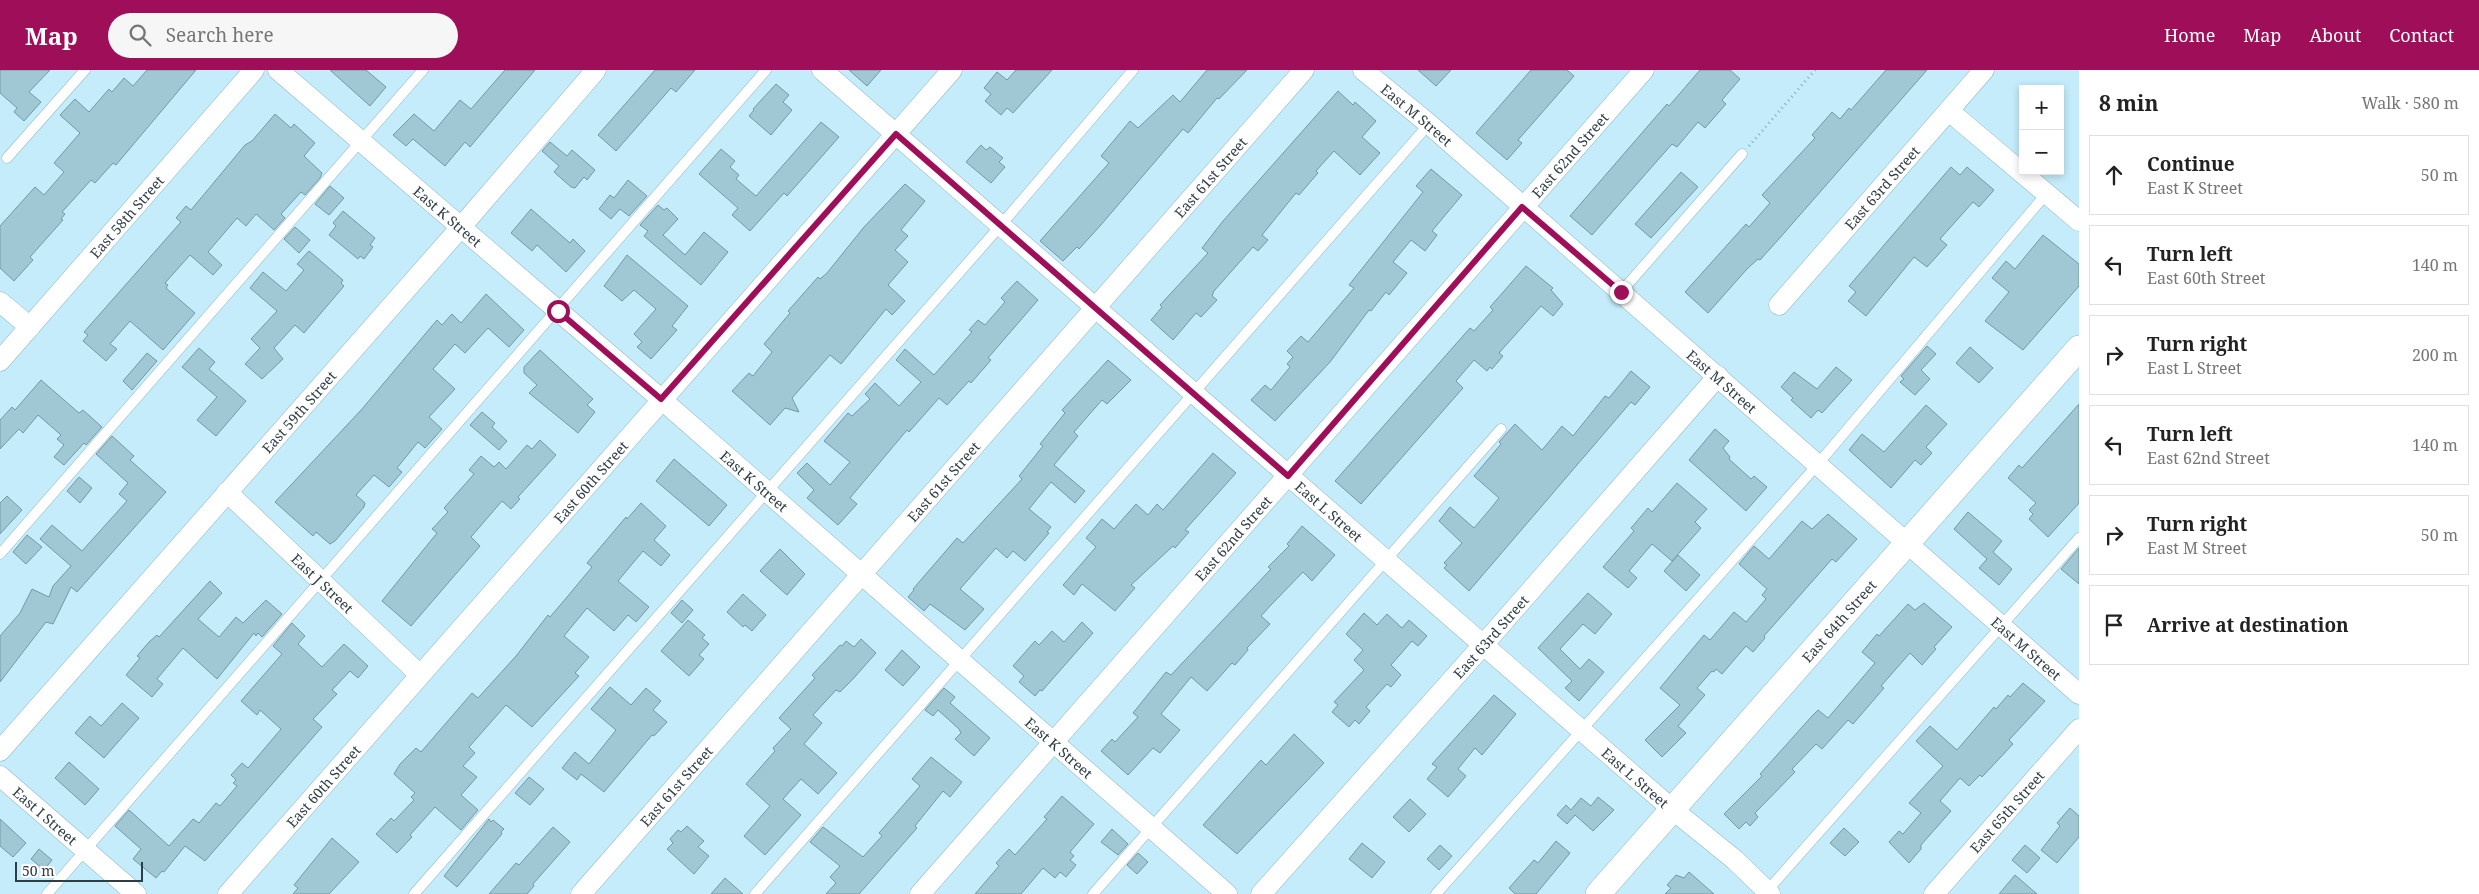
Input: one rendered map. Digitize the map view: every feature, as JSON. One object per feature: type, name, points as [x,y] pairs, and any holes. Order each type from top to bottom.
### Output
[{"type":"street","name":"East 58th Street","points":[[0,361],[254,70]]},
{"type":"street","name":"East K Street","points":[[278,70],[661,399],[1227,894]]},
{"type":"street","name":"East 59th Street","points":[[0,751],[461,227],[596,70]]},
{"type":"street","name":"East L Street","points":[[822,70],[1484,644],[1672,810],[1735,860],[1768,892]]},
{"type":"street","name":"East 60th Street","points":[[228,894],[419,674],[952,70]]},
{"type":"street","name":"East 61st Street","points":[[581,894],[1304,70]]},
{"type":"street","name":"East M Street","points":[[1363,70],[1429,124],[2079,694]]},
{"type":"street","name":"East 62nd Street","points":[[920,894],[1644,70]]},
{"type":"street","name":"East 63rd Street","points":[[1779,305],[1984,70]]},
{"type":"street","points":[[1949,111],[2079,222]]},
{"type":"street","points":[[0,302],[30,326]]},
{"type":"street","name":"East 64th Street","points":[[1598,894],[1906,542],[2079,348]]},
{"type":"street","name":"East 63rd Street","points":[[1261,894],[1484,644],[1718,376]]},
{"type":"street","name":"East J Street","points":[[227,492],[419,674]]},
{"type":"street","name":"East 65th Street","points":[[1934,894],[2079,729]]},
{"type":"street","name":"East I Street","points":[[0,776],[136,894]]},
{"type":"lane","points":[[7,158],[85,70]]},
{"type":"lane","points":[[0,554],[423,70]]},
{"type":"lane","points":[[47,894],[558,311],[766,70]]},
{"type":"lane","points":[[414,894],[1001,225],[1133,70]]},
{"type":"lane","points":[[755,894],[1429,124]]},
{"type":"lane","points":[[1621,292],[1742,154]]},
{"type":"lane","points":[[1436,894],[1818,464],[2046,194]]},
{"type":"lane","points":[[1093,894],[1501,429]]},
{"type":"lane","points":[[1768,892],[2079,538]]},
{"type":"path","points":[[1742,154],[1815,70]]},
{"type":"building","points":[[0,70],[50,70],[29,92],[41,102],[24,121],[14,112],[17,108],[0,93]]},
{"type":"building","points":[[147,70],[196,70],[116,165],[113,163],[95,183],[91,180],[62,212],[65,214],[61,219],[63,220],[30,257],[33,260],[14,281],[0,268],[0,226],[35,187],[44,195],[64,172],[54,163],[80,133],[60,115],[75,99],[89,112],[109,89],[112,92],[124,78],[133,86]]},
{"type":"building","points":[[330,70],[366,70],[386,87],[370,106]]},
{"type":"building","points":[[505,70],[535,70],[470,147],[465,142],[445,166],[413,139],[406,146],[393,135],[414,114],[434,131],[460,100],[471,109]]},
{"type":"building","points":[[655,70],[695,70],[676,92],[671,88],[616,151],[598,135]]},
{"type":"building","points":[[849,70],[881,70],[867,86]]},
{"type":"building","points":[[1016,70],[1052,70],[1013,113],[1007,108],[1001,115],[985,101],[991,94],[984,88],[997,72],[1007,80]]},
{"type":"building","points":[[1207,70],[1247,70],[1219,99],[1217,98],[1188,133],[1183,129],[1100,226],[1079,249],[1077,247],[1063,261],[1040,241],[1109,163],[1101,156],[1130,121],[1138,128],[1173,95],[1180,102]]},
{"type":"building","points":[[1418,70],[1451,70],[1436,86]]},
{"type":"building","points":[[1531,70],[1567,70],[1574,76],[1518,140],[1522,143],[1507,160],[1476,133]]},
{"type":"building","points":[[1700,70],[1730,70],[1740,79],[1722,100],[1726,104],[1705,128],[1698,122],[1677,147],[1672,144],[1592,235],[1570,216],[1667,104],[1669,106]]},
{"type":"building","points":[[1886,70],[1927,70],[1760,260],[1758,259],[1747,269],[1708,313],[1685,292],[1746,224],[1749,227],[1770,203],[1762,195],[1815,138],[1812,135],[1832,112],[1840,119],[1849,108],[1851,110]]},
{"type":"building","points":[[776,84],[789,95],[783,102],[792,110],[771,135],[749,116]]},
{"type":"building","points":[[1338,91],[1353,105],[1355,102],[1376,121],[1362,137],[1380,153],[1360,175],[1334,151],[1316,171],[1318,173],[1299,195],[1296,193],[1262,235],[1268,240],[1258,251],[1253,247],[1214,291],[1212,296],[1217,300],[1201,317],[1196,313],[1173,340],[1151,320],[1162,307],[1160,305],[1208,253],[1202,248],[1223,221]]},
{"type":"building","points":[[275,114],[291,128],[294,124],[315,143],[304,156],[322,173],[320,178],[305,195],[301,192],[281,214],[285,218],[274,230],[256,214],[246,226],[237,218],[208,252],[222,265],[213,275],[190,255],[165,283],[168,285],[166,288],[195,313],[163,350],[130,321],[110,344],[117,349],[106,361],[83,341],[88,335],[84,332],[181,222],[176,218],[186,206],[191,210],[245,145],[252,141]]},
{"type":"building","points":[[821,122],[839,137],[787,196],[784,193],[750,231],[732,215],[738,208],[699,174],[721,149],[735,161],[730,167],[739,175],[736,179],[756,196]]},
{"type":"building","points":[[550,142],[567,156],[572,150],[595,170],[587,180],[584,177],[575,188],[571,187],[554,172],[559,166],[542,151]]},
{"type":"building","points":[[981,145],[986,150],[990,147],[1003,158],[999,162],[1005,167],[991,183],[966,162]]},
{"type":"building","points":[[1951,167],[1960,175],[1967,167],[1994,190],[1979,207],[1973,202],[1940,239],[1947,245],[1927,267],[1914,257],[1866,316],[1848,301],[1856,292],[1849,286]]},
{"type":"building","points":[[1431,169],[1462,195],[1432,231],[1437,235],[1425,251],[1411,240],[1393,262],[1407,273],[1389,295],[1386,292],[1371,311],[1369,310],[1330,362],[1275,421],[1251,400],[1265,385],[1271,390],[1290,367],[1287,364],[1293,357],[1287,351],[1301,336],[1308,342],[1354,288],[1349,285],[1423,192],[1416,186]]},
{"type":"building","points":[[1681,172],[1698,187],[1651,238],[1635,224]]},
{"type":"building","points":[[628,180],[647,196],[629,216],[620,209],[611,219],[599,209],[610,195],[614,198]]},
{"type":"building","points":[[905,184],[925,201],[901,230],[908,236],[895,250],[908,262],[888,285],[905,301],[892,315],[886,309],[841,364],[830,355],[792,398],[799,412],[785,408],[770,425],[732,391],[749,373],[753,376],[772,352],[764,344],[790,313],[788,311],[818,277],[820,279],[827,273],[864,227]]},
{"type":"building","points":[[330,186],[344,198],[329,215],[315,204]]},
{"type":"building","points":[[658,205],[664,210],[667,208],[678,219],[663,235],[685,255],[704,232],[728,252],[701,285],[644,236],[648,231],[640,225]]},
{"type":"building","points":[[531,209],[570,243],[573,239],[585,251],[566,272],[537,245],[532,251],[511,233]]},
{"type":"building","points":[[343,211],[375,238],[370,245],[373,247],[364,259],[360,256],[358,259],[329,235],[336,226],[333,223]]},
{"type":"building","points":[[295,227],[310,240],[299,253],[284,239]]},
{"type":"building","points":[[2043,235],[2079,264],[2079,286],[2023,350],[1985,321],[2009,292],[1992,278],[2006,261],[2015,269]]},
{"type":"building","points":[[309,251],[343,280],[341,283],[344,286],[304,333],[295,325],[274,348],[283,359],[262,379],[245,364],[260,348],[251,339],[277,311],[250,288],[263,272],[286,291],[304,270],[297,264]]},
{"type":"building","points":[[627,255],[688,306],[672,326],[677,330],[651,359],[637,347],[642,342],[634,334],[656,309],[634,290],[622,301],[604,286]]},
{"type":"building","points":[[1526,266],[1553,288],[1551,290],[1563,304],[1553,316],[1541,306],[1499,353],[1503,356],[1492,369],[1490,367],[1487,371],[1474,360],[1456,381],[1463,388],[1361,504],[1335,481],[1470,328],[1474,331],[1493,310],[1490,307]]},
{"type":"building","points":[[1017,281],[1038,300],[988,358],[991,360],[971,383],[969,381],[947,405],[939,398],[909,432],[907,430],[850,498],[857,504],[838,525],[807,498],[814,490],[797,473],[807,463],[830,485],[850,462],[824,441],[848,413],[852,416],[870,399],[865,394],[875,383],[899,406],[921,382],[896,360],[905,349],[934,375],[972,332],[969,330],[978,320],[985,325],[1005,302],[1001,298]]},
{"type":"building","points":[[486,294],[524,330],[509,347],[488,328],[465,353],[455,344],[433,369],[455,389],[429,417],[442,429],[425,448],[418,442],[397,468],[402,472],[389,487],[374,475],[356,495],[365,503],[364,507],[335,541],[330,544],[316,532],[313,536],[275,502],[362,409],[437,320],[442,325],[452,314],[461,323]]},
{"type":"building","points":[[1927,346],[1936,354],[1921,370],[1930,379],[1915,395],[1900,382],[1904,379],[1901,376]]},
{"type":"building","points":[[1970,347],[1993,368],[1979,383],[1956,363]]},
{"type":"building","points":[[199,348],[215,362],[209,369],[246,401],[216,436],[197,420],[217,397],[182,367]]},
{"type":"building","points":[[540,350],[593,399],[587,405],[595,412],[578,433],[529,393],[537,385],[524,373],[524,367]]},
{"type":"building","points":[[147,353],[157,361],[132,390],[123,381]]},
{"type":"building","points":[[1108,360],[1131,380],[1107,404],[1102,400],[1074,432],[1078,436],[1054,465],[1085,491],[1075,503],[1051,482],[1029,509],[1051,527],[1047,532],[1049,533],[1025,561],[1013,551],[1007,558],[996,548],[960,589],[984,609],[965,630],[930,604],[924,611],[908,597],[913,589],[957,538],[963,543],[1022,479],[1019,476],[1043,446],[1040,444],[1065,413],[1062,410]]},
{"type":"building","points":[[1836,367],[1852,380],[1822,413],[1818,410],[1811,418],[1791,400],[1793,398],[1781,387],[1794,372],[1817,389]]},
{"type":"building","points":[[1631,371],[1650,387],[1635,405],[1631,402],[1469,591],[1444,568],[1447,565],[1444,563],[1462,543],[1439,521],[1450,507],[1474,528],[1499,498],[1474,476],[1515,424],[1542,450],[1562,426],[1573,436],[1605,396],[1609,398]]},
{"type":"building","points":[[41,380],[79,413],[83,410],[102,427],[64,465],[54,457],[64,445],[57,439],[61,435],[38,415],[23,433],[19,429],[0,449],[0,420],[12,407],[15,410]]},
{"type":"building","points":[[2079,404],[2079,503],[2048,537],[2029,519],[2033,514],[2029,510],[2036,503],[2008,478],[2019,465],[2022,468]]},
{"type":"building","points":[[1926,405],[1947,424],[1926,447],[1932,453],[1921,465],[1915,460],[1891,488],[1849,450],[1862,434],[1884,452]]},
{"type":"building","points":[[482,412],[495,423],[492,427],[507,441],[499,450],[470,425]]},
{"type":"building","points":[[1715,429],[1729,441],[1723,448],[1730,457],[1729,459],[1751,479],[1754,476],[1767,487],[1746,511],[1689,460]]},
{"type":"building","points":[[112,436],[134,456],[130,460],[166,492],[77,592],[71,587],[53,624],[46,622],[0,682],[0,636],[20,613],[32,589],[49,597],[53,586],[71,566],[40,539],[52,525],[82,551],[127,501],[119,494],[128,483],[96,454]]},
{"type":"building","points":[[540,440],[556,455],[518,497],[520,499],[511,509],[502,501],[471,537],[480,546],[411,626],[382,601],[437,533],[432,529],[448,512],[444,508],[474,474],[469,470],[481,456],[494,467],[499,462],[506,469],[527,445],[532,449]]},
{"type":"building","points":[[1213,453],[1236,473],[1185,530],[1189,532],[1175,548],[1173,546],[1131,585],[1135,588],[1115,611],[1082,584],[1074,595],[1063,585],[1096,547],[1086,538],[1102,519],[1114,529],[1136,504],[1148,515],[1157,504],[1163,510]]},
{"type":"building","points":[[674,459],[727,505],[709,526],[656,481]]},
{"type":"building","points":[[79,477],[92,488],[80,503],[67,491]]},
{"type":"building","points":[[1677,483],[1707,509],[1695,522],[1701,528],[1672,561],[1652,544],[1629,571],[1637,578],[1628,588],[1603,567],[1634,531],[1631,528],[1648,508],[1652,512]]},
{"type":"building","points":[[7,496],[22,510],[0,534],[0,503]]},
{"type":"building","points":[[641,503],[666,526],[654,540],[670,555],[661,566],[643,551],[618,581],[649,607],[636,622],[628,615],[614,631],[587,608],[564,636],[589,657],[575,673],[579,676],[532,727],[506,705],[469,747],[475,753],[463,766],[477,777],[461,795],[478,810],[461,830],[435,807],[397,853],[376,834],[391,818],[394,821],[414,800],[411,797],[415,793],[394,774],[400,764],[416,748],[421,752],[472,693],[478,698],[516,656],[548,615],[550,617],[567,597],[592,567],[587,563],[626,517],[627,519]]},
{"type":"building","points":[[1968,512],[2002,541],[1993,552],[2012,569],[1999,585],[1979,568],[1987,559],[1954,529]]},
{"type":"building","points":[[1828,514],[1857,539],[1836,562],[1832,559],[1764,636],[1765,638],[1753,652],[1746,646],[1722,674],[1716,669],[1714,672],[1712,671],[1697,688],[1705,695],[1678,726],[1686,733],[1662,757],[1645,740],[1680,705],[1660,688],[1704,635],[1710,640],[1734,612],[1746,622],[1766,599],[1762,595],[1767,589],[1739,564],[1754,546],[1769,559],[1802,521],[1812,529]]},
{"type":"building","points":[[1302,526],[1335,555],[1312,581],[1303,572],[1271,605],[1261,616],[1270,624],[1247,648],[1248,650],[1235,665],[1232,663],[1207,691],[1191,677],[1161,714],[1180,730],[1160,753],[1153,748],[1128,775],[1101,751],[1112,739],[1115,742],[1138,717],[1133,713],[1166,672],[1171,675],[1271,569],[1268,567],[1289,546],[1287,544]]},
{"type":"building","points":[[27,535],[42,547],[26,564],[13,552]]},
{"type":"building","points":[[2079,548],[2079,584],[2061,569]]},
{"type":"building","points":[[780,549],[805,574],[787,595],[760,571]]},
{"type":"building","points":[[1678,555],[1700,575],[1686,591],[1664,571]]},
{"type":"building","points":[[210,581],[222,593],[198,619],[219,637],[236,617],[243,623],[266,600],[282,614],[262,637],[258,633],[256,636],[254,633],[217,679],[183,648],[157,679],[163,684],[152,697],[126,675],[140,658],[137,656],[149,642],[157,635],[159,637]]},
{"type":"building","points":[[1588,593],[1612,614],[1595,634],[1583,624],[1560,649],[1580,669],[1589,659],[1604,672],[1579,701],[1565,688],[1572,681],[1538,648]]},
{"type":"building","points":[[743,594],[766,615],[752,631],[745,625],[743,627],[727,612]]},
{"type":"building","points":[[682,600],[693,610],[682,623],[671,613]]},
{"type":"building","points":[[1924,603],[1952,627],[1934,647],[1936,649],[1922,665],[1910,653],[1881,686],[1884,688],[1853,724],[1848,720],[1822,749],[1816,744],[1792,769],[1795,772],[1755,813],[1758,817],[1750,826],[1746,822],[1739,829],[1724,814],[1762,776],[1760,774],[1818,710],[1828,718],[1875,663],[1862,652],[1877,634],[1879,636],[1908,604],[1915,610]]},
{"type":"building","points":[[1364,613],[1377,625],[1387,614],[1402,628],[1409,620],[1427,636],[1418,646],[1412,641],[1391,665],[1401,675],[1391,687],[1387,684],[1366,707],[1370,711],[1359,724],[1355,720],[1349,727],[1332,712],[1338,705],[1334,702],[1364,670],[1354,660],[1363,650],[1346,634]]},
{"type":"building","points":[[688,620],[705,635],[702,638],[709,644],[699,655],[704,659],[689,676],[661,651]]},
{"type":"building","points":[[1082,622],[1093,633],[1042,691],[1040,690],[1035,696],[1019,682],[1024,676],[1013,666],[1035,641],[1039,645],[1052,631],[1064,642]]},
{"type":"building","points":[[292,623],[305,636],[298,644],[322,667],[344,644],[368,666],[358,678],[350,671],[332,690],[337,694],[313,719],[322,727],[205,861],[185,846],[164,872],[162,871],[156,878],[133,859],[141,849],[115,826],[129,810],[169,846],[193,819],[199,823],[216,803],[220,806],[237,786],[233,783],[236,780],[231,775],[242,763],[248,768],[281,729],[260,710],[257,715],[241,701],[282,654],[273,646]]},
{"type":"building","points":[[861,639],[876,653],[840,692],[836,690],[813,715],[822,723],[804,744],[837,773],[818,794],[801,779],[783,799],[801,815],[765,855],[744,836],[770,806],[746,784],[775,751],[773,748],[791,729],[779,718],[815,678],[812,675],[840,645],[842,646],[846,641],[854,647]]},
{"type":"building","points":[[902,650],[920,667],[903,686],[885,670]]},
{"type":"building","points":[[2023,683],[2045,701],[2009,740],[2013,744],[1982,777],[1980,775],[1969,786],[1960,778],[1940,801],[1951,811],[1921,845],[1921,849],[1909,863],[1889,842],[1899,831],[1903,834],[1921,813],[1909,803],[1943,766],[1916,741],[1930,726],[1957,750],[1994,707],[1996,709],[2008,695],[2010,697]]},
{"type":"building","points":[[610,687],[631,705],[646,688],[661,701],[653,710],[667,722],[654,736],[652,735],[604,792],[581,774],[577,780],[562,768],[575,752],[589,764],[616,730],[591,709]]},
{"type":"building","points":[[944,688],[955,697],[950,703],[990,738],[974,756],[955,739],[961,733],[959,729],[938,710],[933,716],[925,710]]},
{"type":"building","points":[[1494,695],[1516,714],[1482,755],[1475,748],[1458,769],[1466,776],[1448,797],[1427,779],[1437,767],[1432,764]]},
{"type":"building","points":[[122,703],[139,718],[104,758],[75,733],[90,716],[101,726]]},
{"type":"building","points":[[1294,734],[1324,763],[1237,854],[1203,825],[1261,760],[1266,765]]},
{"type":"building","points":[[931,757],[962,782],[950,797],[943,791],[915,826],[917,828],[859,894],[826,894],[836,883],[830,877],[840,866],[810,842],[823,827],[863,857],[882,836],[879,833],[920,786],[912,779]]},
{"type":"building","points":[[69,762],[99,789],[85,805],[55,778]]},
{"type":"building","points":[[529,777],[544,789],[530,805],[515,793]]},
{"type":"building","points":[[1062,796],[1094,824],[1070,852],[1074,856],[1070,860],[1076,865],[1066,877],[1060,872],[1055,878],[1043,868],[1021,894],[975,894],[999,866],[996,863],[1009,849],[1015,855],[1047,819],[1044,817]]},
{"type":"building","points":[[1598,797],[1614,810],[1593,831],[1575,815],[1567,824],[1557,815],[1566,805],[1571,810],[1581,798],[1591,806]]},
{"type":"building","points":[[1410,799],[1426,814],[1409,832],[1393,817]]},
{"type":"building","points":[[2070,808],[2079,816],[2079,837],[2057,863],[2041,850],[2060,826],[2057,823]]},
{"type":"building","points":[[0,819],[26,843],[13,857],[0,846]]},
{"type":"building","points":[[489,819],[504,829],[501,832],[502,834],[457,887],[444,876]]},
{"type":"building","points":[[687,826],[704,841],[698,847],[709,856],[694,874],[667,849],[673,843],[670,839],[678,830],[681,832]]},
{"type":"building","points":[[553,827],[570,842],[533,884],[534,886],[527,894],[489,894],[516,863],[519,865]]},
{"type":"building","points":[[1844,828],[1859,842],[1845,856],[1830,843]]},
{"type":"building","points":[[1112,829],[1128,844],[1118,855],[1101,842]]},
{"type":"building","points":[[332,838],[359,862],[329,894],[293,894],[298,888],[294,885]]},
{"type":"building","points":[[1556,841],[1570,853],[1536,894],[1515,894],[1509,888],[1534,860],[1538,863]]},
{"type":"building","points":[[1362,843],[1385,862],[1372,878],[1349,859]]},
{"type":"building","points":[[1440,845],[1452,856],[1439,870],[1427,859]]},
{"type":"building","points":[[2025,845],[2040,858],[2027,873],[2012,860]]},
{"type":"building","points":[[39,849],[52,860],[44,870],[31,859]]},
{"type":"building","points":[[1138,853],[1148,862],[1137,874],[1127,865]]},
{"type":"building","points":[[1689,872],[1714,894],[1665,894],[1671,888],[1667,885],[1676,875],[1684,878]]},
{"type":"building","points":[[2015,875],[2037,894],[1999,894]]},
{"type":"building","points":[[725,878],[743,894],[711,894]]},
{"type":"route","points":[[558,311],[661,399],[896,134],[1288,476],[1522,207],[1621,292]]}]
